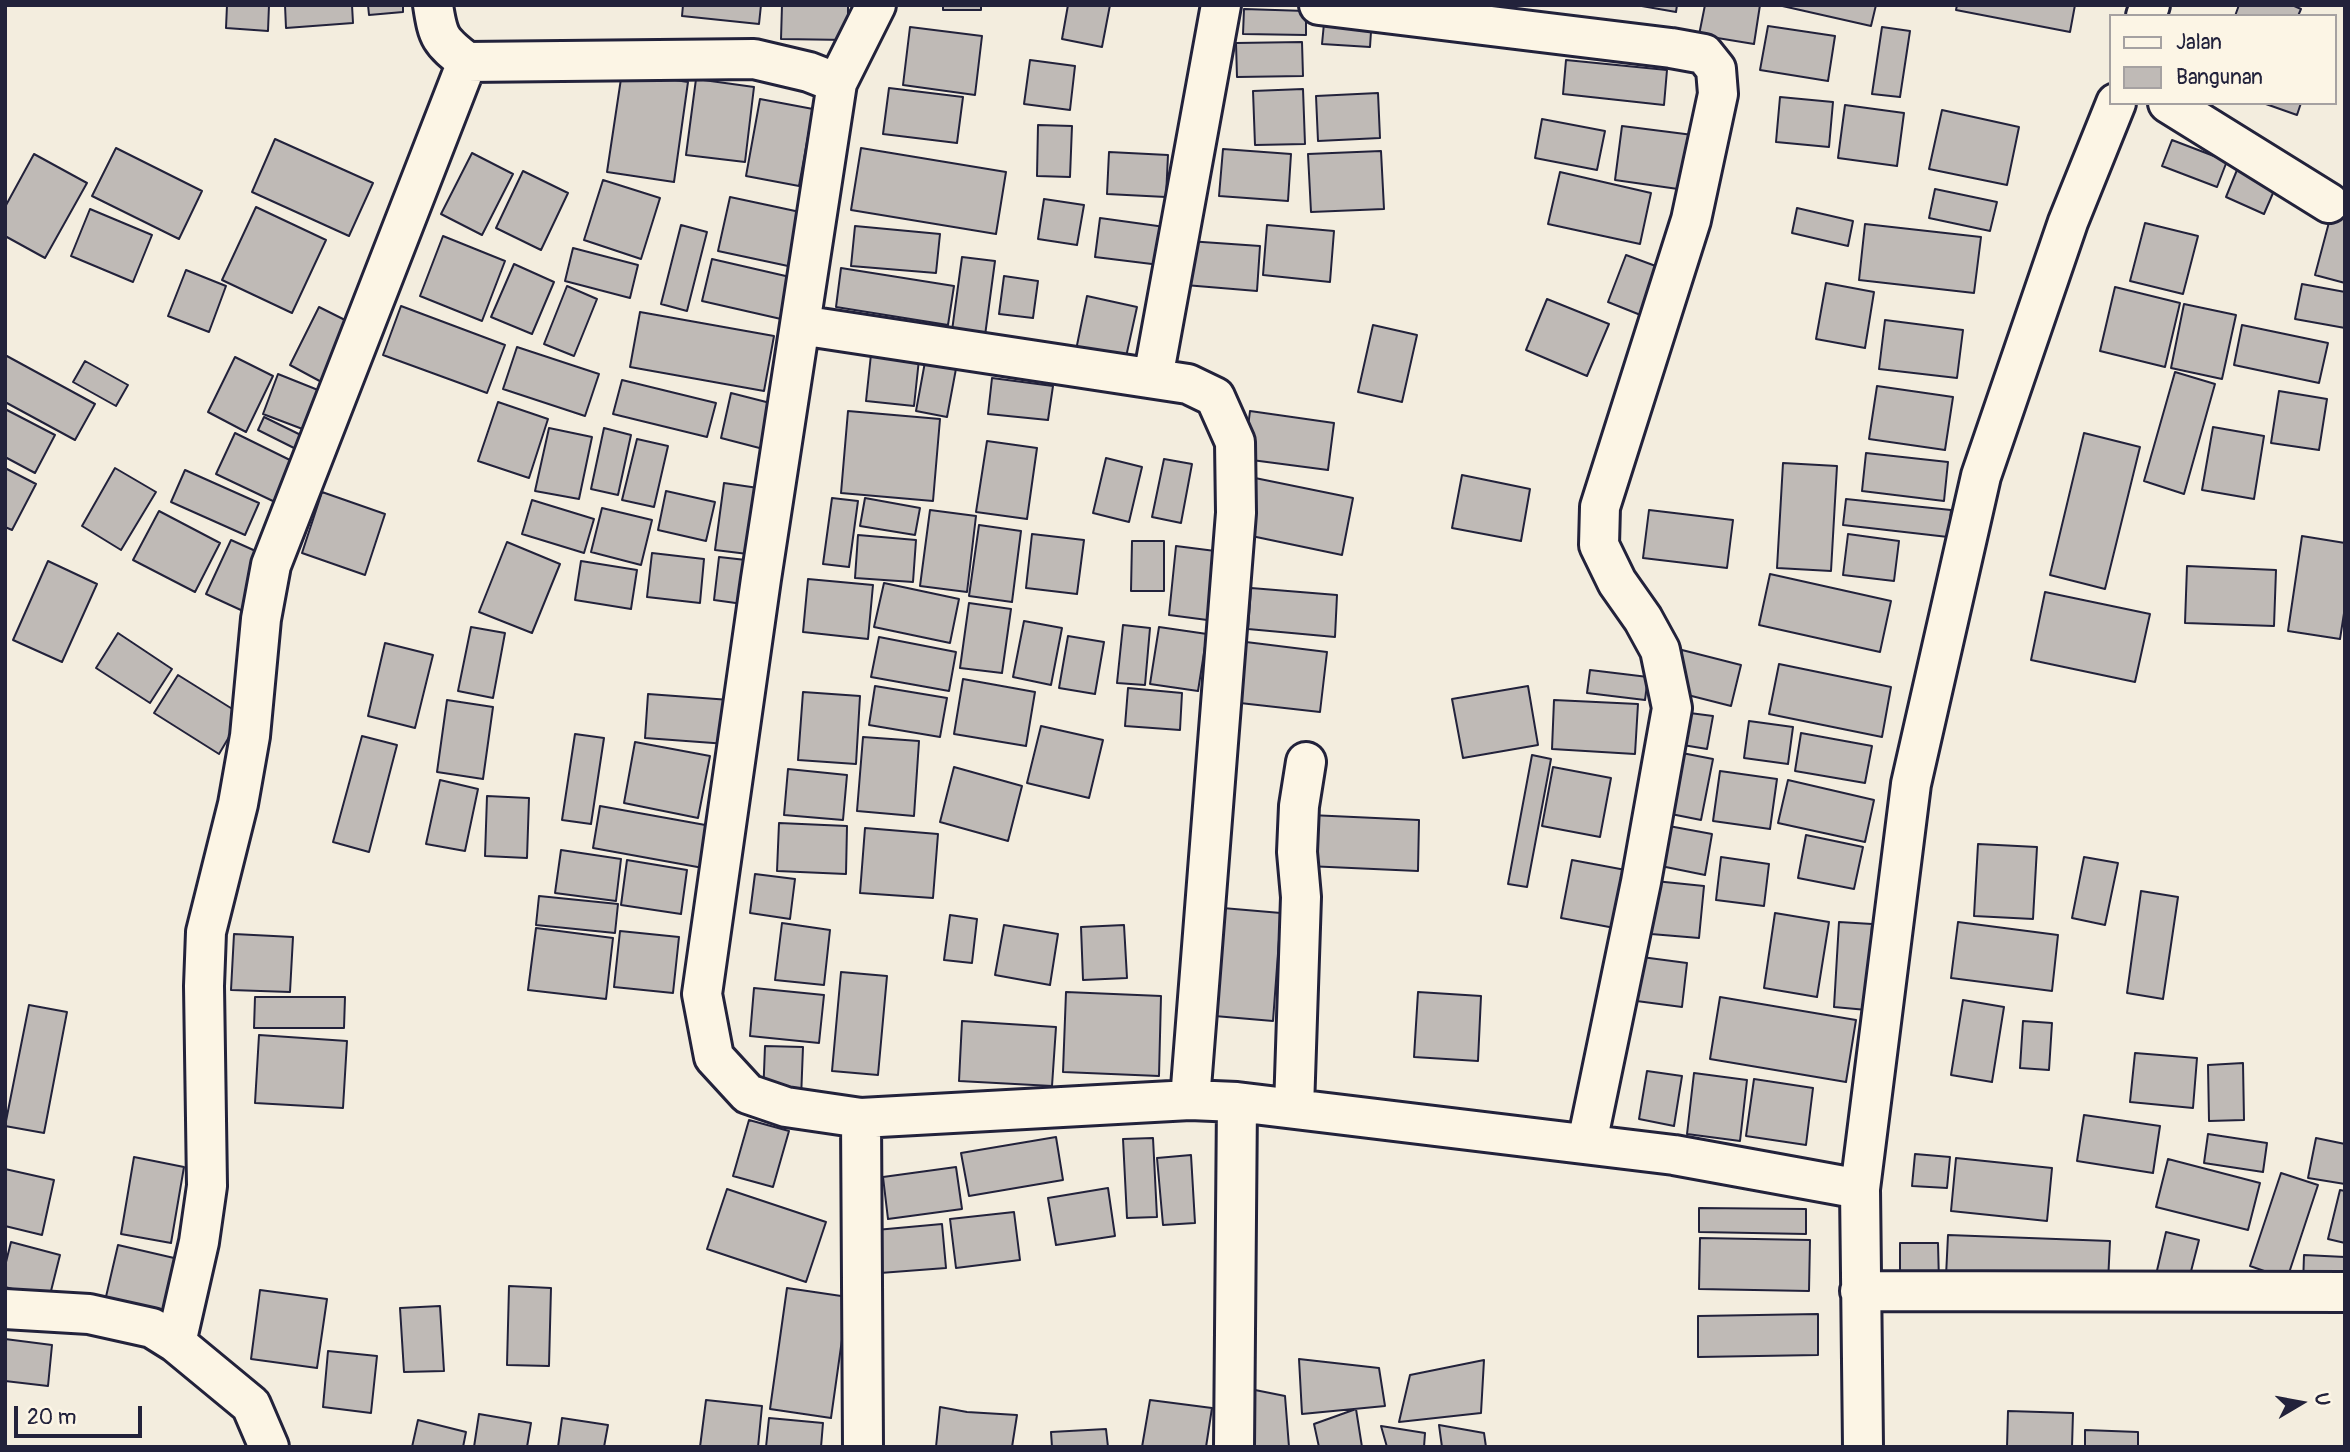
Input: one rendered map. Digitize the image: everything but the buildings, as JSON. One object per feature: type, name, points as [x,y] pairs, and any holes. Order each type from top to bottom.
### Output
[{"type":"street","points":[[433,5],[437,32],[446,46],[467,62],[754,59],[810,72],[837,83]]},
{"type":"street","points":[[876,5],[837,83],[702,994],[714,1057],[748,1094],[786,1107],[861,1118],[1190,1100],[1237,1102],[1674,1155],[1860,1189]]},
{"type":"street","points":[[1153,378],[1221,5]]},
{"type":"street","points":[[1319,5],[1671,48],[1704,54],[1716,69],[1718,93],[1691,220],[1600,507],[1598,545],[1617,582],[1643,619],[1660,650],[1672,708],[1641,882],[1587,1143]]},
{"type":"street","points":[[176,1343],[199,1242],[207,1186],[204,986],[206,932],[238,804],[250,736],[261,619],[271,565],[467,62]]},
{"type":"street","points":[[1863,1447],[1860,1189],[1911,784],[1981,476],[2068,222],[2115,105]]},
{"type":"street","points":[[2171,105],[2329,202]]},
{"type":"street","points":[[800,325],[1188,384],[1215,397],[1236,442],[1236,513],[1190,1100]]},
{"type":"street","points":[[1294,1108],[1301,897],[1297,852],[1299,806],[1306,762]]},
{"type":"street","points":[[1234,1447],[1237,1102]]},
{"type":"street","points":[[861,1118],[863,1447]]},
{"type":"street","points":[[1860,1291],[2345,1292]]},
{"type":"street","points":[[5,1309],[89,1314],[152,1328],[176,1343],[251,1405],[269,1447]]}]
